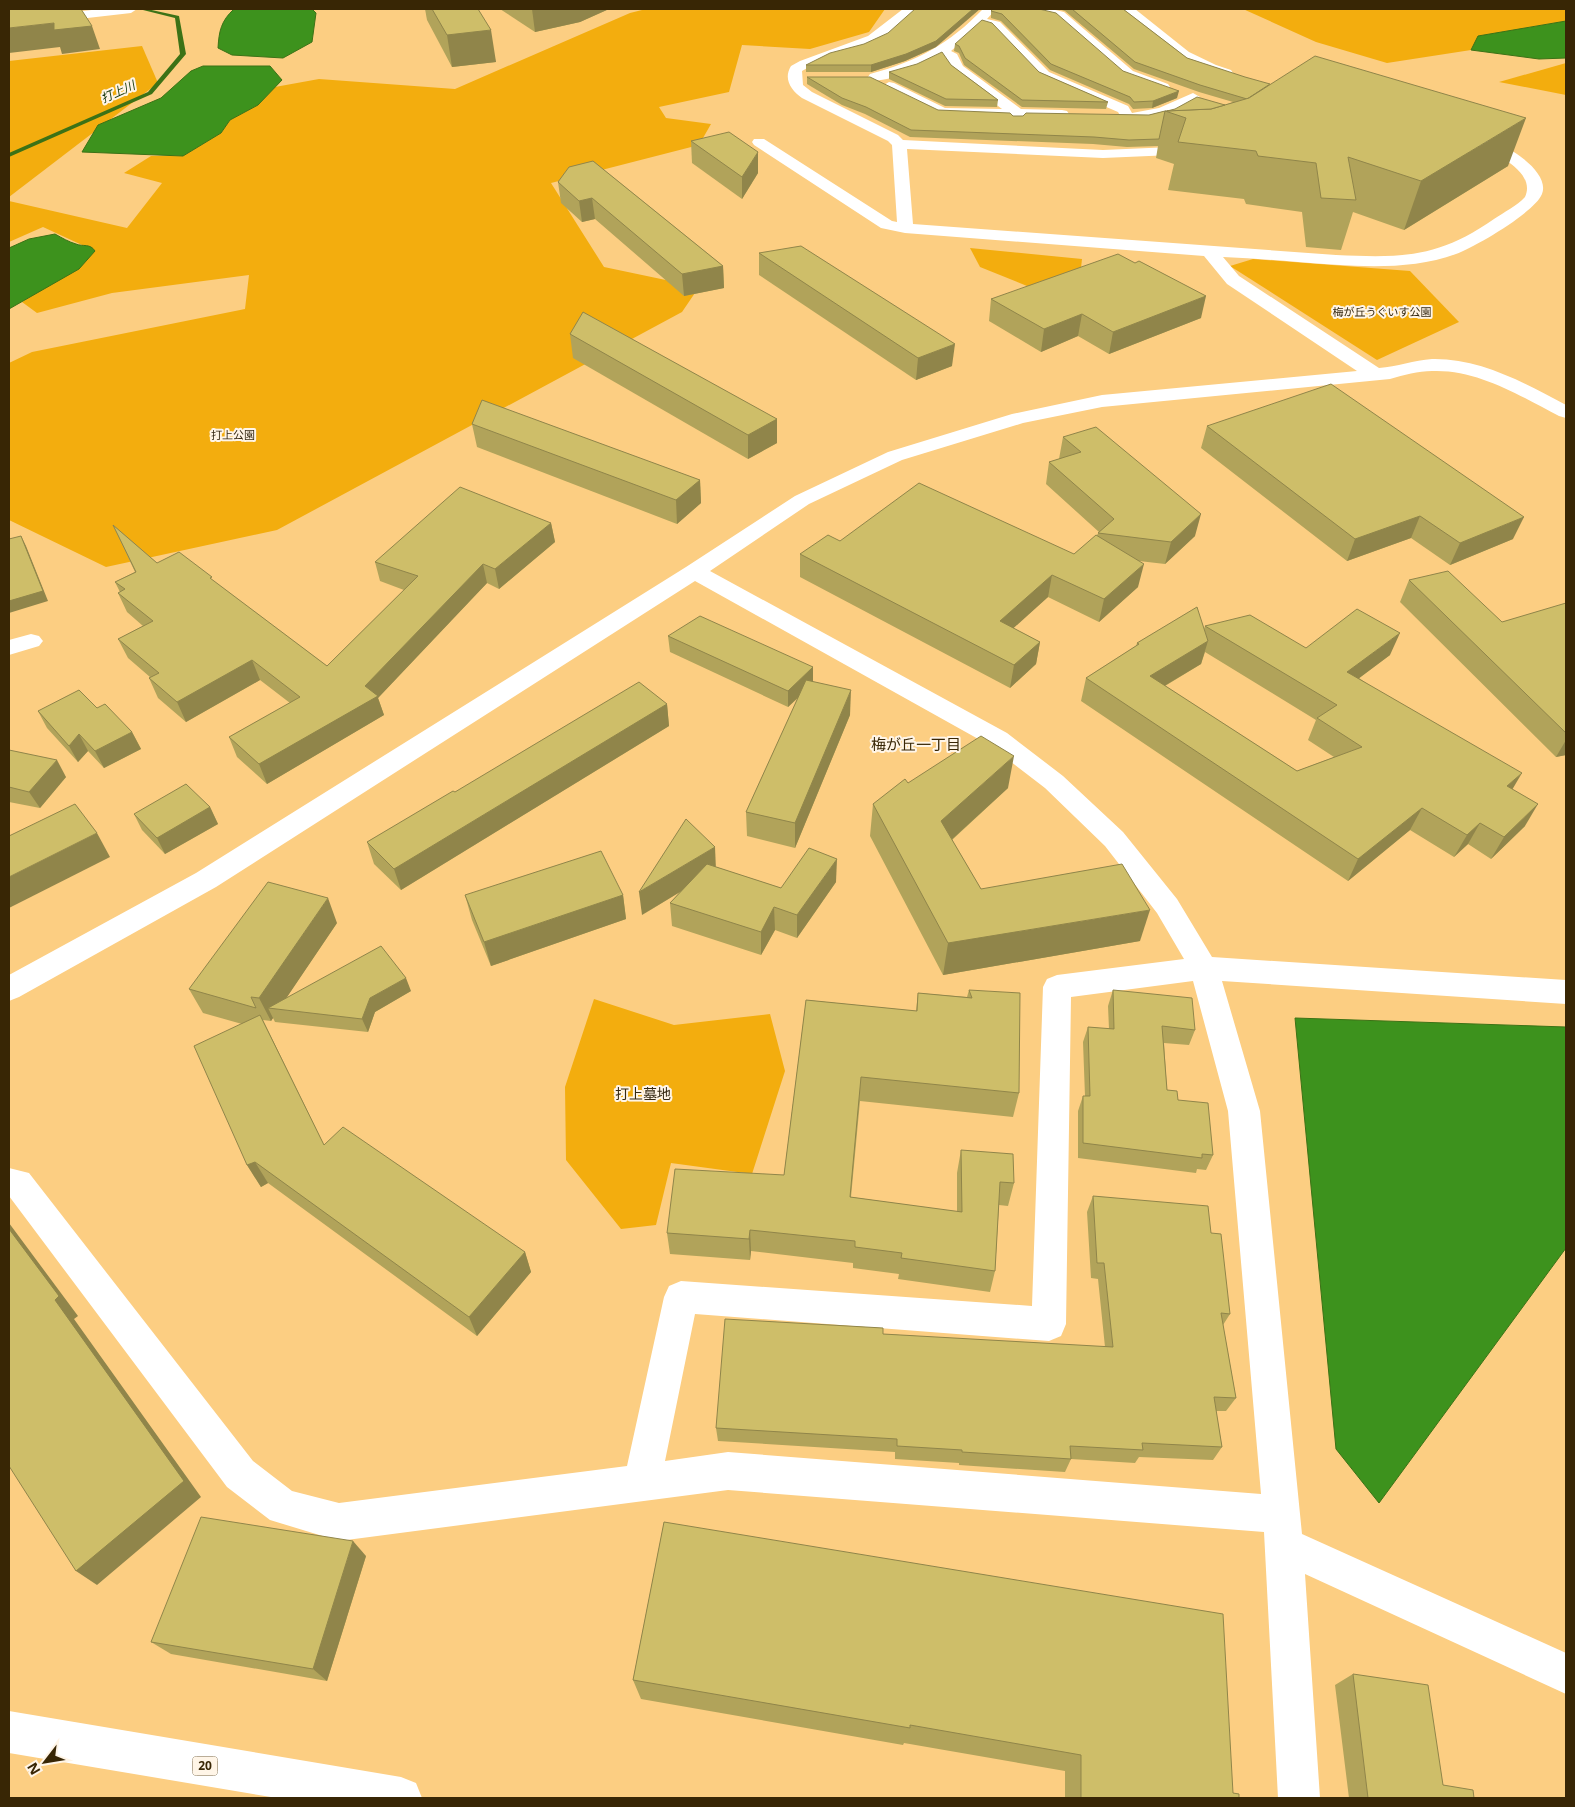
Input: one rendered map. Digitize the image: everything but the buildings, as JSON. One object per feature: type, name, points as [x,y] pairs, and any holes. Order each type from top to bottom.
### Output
[{"type":"street","points":[[9,23],[131,9]]},
{"type":"street","points":[[905,228],[899,144],[893,138],[807,95],[798,89],[793,78],[796,69],[807,61],[858,46],[876,38],[910,9]]},
{"type":"street","points":[[990,9],[942,52],[911,66],[867,78],[943,112],[1073,115]]},
{"type":"street","points":[[1037,9],[1060,15],[1128,74],[1197,98],[1168,111],[1148,116],[1100,116]]},
{"type":"street","points":[[1128,9],[1180,52],[1220,71],[1237,76]]},
{"type":"street","points":[[978,21],[996,25],[1044,75],[1123,109],[1128,117]]},
{"type":"street","points":[[942,52],[952,57],[957,68],[1017,113]]},
{"type":"street","points":[[793,78],[813,78]]},
{"type":"street","points":[[1017,113],[1018,140]]},
{"type":"street","points":[[760,142],[887,225],[905,228],[1209,251],[1378,261],[1408,260],[1440,254],[1463,246],[1531,202],[1536,189],[1535,177],[1522,164],[1483,143],[1464,138]]},
{"type":"street","points":[[899,144],[1018,140],[1103,154],[1167,152],[1209,148]]},
{"type":"street","points":[[1209,251],[1233,280],[1375,374]]},
{"type":"street","points":[[9,989],[206,880],[694,572],[802,500],[895,456],[1019,418],[1102,401],[1375,374],[1432,365],[1456,366],[1509,383],[1566,412]]},
{"type":"street","points":[[694,572],[920,694],[998,739],[1046,776],[1114,839],[1167,906],[1204,968],[1244,1111],[1283,1530],[1299,1798]]},
{"type":"street","points":[[9,648],[31,641]]},
{"type":"street","points":[[642,1482],[681,1297],[1049,1324],[1057,987],[1204,968],[1566,992]]},
{"type":"street","points":[[9,1182],[18,1183],[240,1474],[283,1507],[339,1522],[728,1471],[1283,1530],[1566,1674]]},
{"type":"street","name":"20","points":[[9,1732],[400,1798]]},
{"type":"green space","name":"打上公園","points":[[646,9],[885,9],[869,32],[810,49],[742,45],[729,92],[659,107],[666,118],[711,124],[699,145],[551,183],[604,267],[699,287],[682,312],[277,530],[106,567],[9,520],[9,363],[32,352],[245,309],[249,275],[112,293],[37,313],[22,302],[95,251],[43,227],[9,242],[9,201],[127,228],[162,183],[124,173],[151,156],[183,156],[221,133],[230,120],[258,105],[275,87],[319,79],[455,89],[630,13]]},
{"type":"green space","points":[[1243,9],[1566,9],[1566,21],[1479,36],[1471,50],[1387,63],[1316,42]]},
{"type":"green space","points":[[142,46],[158,83],[9,197],[9,61]]},
{"type":"green space","points":[[1566,63],[1566,95],[1499,82]]},
{"type":"green space","points":[[970,248],[1082,259],[1079,286],[1027,286],[980,267]]},
{"type":"green space","name":"梅が丘うぐいす公園","points":[[1253,259],[1410,271],[1459,322],[1377,360],[1230,266]]},
{"type":"green space","name":"打上墓地","points":[[594,999],[674,1025],[770,1014],[785,1071],[752,1174],[671,1163],[656,1225],[621,1229],[566,1160],[565,1087]]},
{"type":"shaded area","points":[[234,9],[312,9],[316,13],[312,42],[283,58],[232,55],[218,48],[222,27],[226,18]]},
{"type":"shaded area","points":[[1566,21],[1566,58],[1539,59],[1471,50],[1478,36]]},
{"type":"shaded area","points":[[203,66],[270,66],[282,80],[258,105],[230,120],[221,133],[183,156],[82,152],[98,125],[161,98],[191,71]]},
{"type":"shaded area","points":[[55,234],[73,243],[91,247],[95,251],[79,269],[9,309],[9,248],[29,239]]},
{"type":"shaded area","points":[[1295,1018],[1566,1027],[1566,1248],[1379,1503],[1336,1449]]},
{"type":"waterway","name":"打上川","points":[[9,155],[150,93],[183,54],[177,17],[141,9]]},
{"type":"district","name":"梅が丘一丁目","points":[[916,745]]}]
